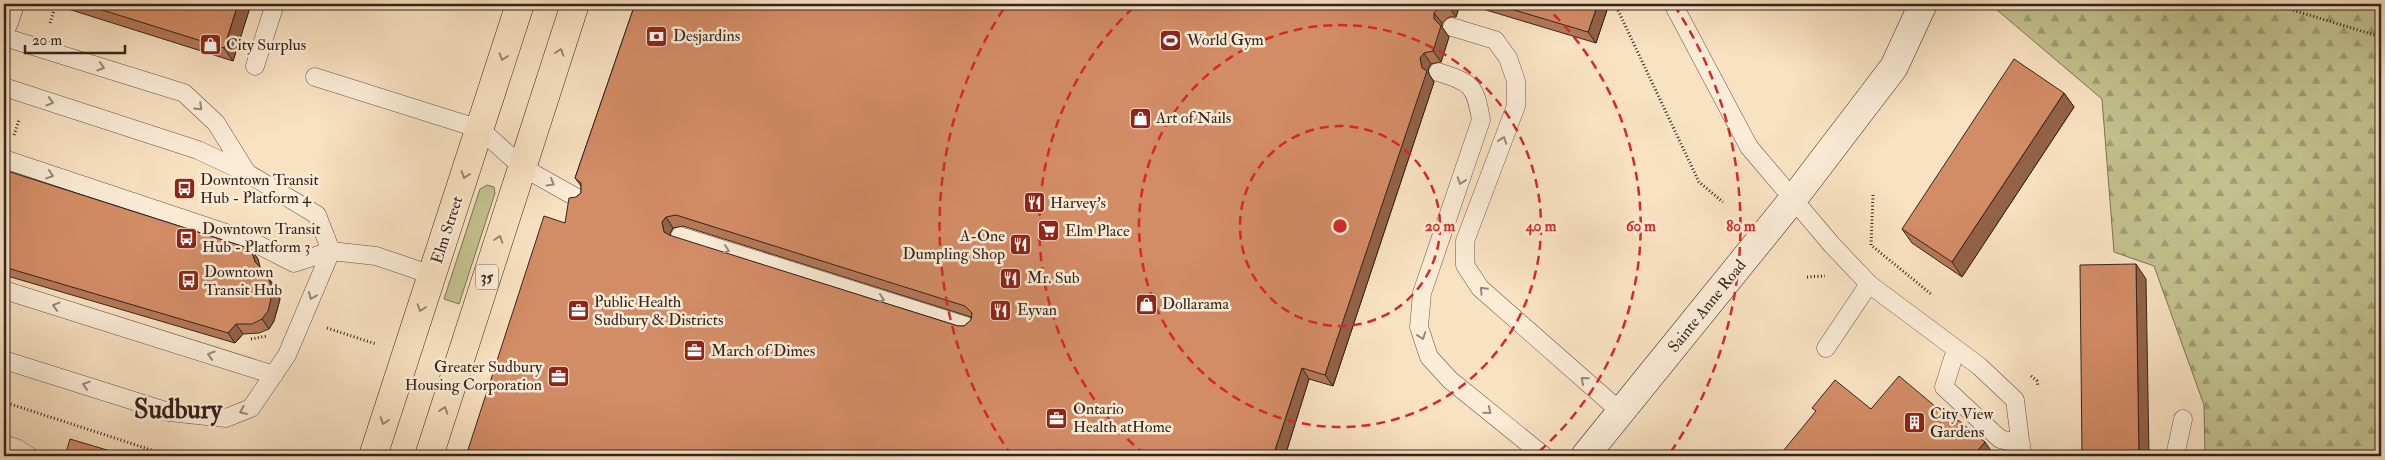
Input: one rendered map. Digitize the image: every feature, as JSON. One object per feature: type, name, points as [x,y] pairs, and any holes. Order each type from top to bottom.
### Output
[{"type":"main road","points":[[4,22],[10,4]]},
{"type":"main road","name":"Elm Street","points":[[373,456],[520,4]]},
{"type":"main road","name":"35","points":[[428,456],[575,4]]},
{"type":"main road","name":"Sainte Anne Road","points":[[1585,456],[1794,198],[1894,67],[1923,4]]},
{"type":"lane","points":[[255,66],[275,4]]},
{"type":"lane","points":[[1673,4],[1749,147],[1832,245],[1870,284],[1979,366],[2015,400],[2021,450]]},
{"type":"lane","points":[[1452,27],[1495,40],[1508,58],[1516,81],[1516,106],[1465,241],[1465,265],[1480,288],[1621,412]]},
{"type":"lane","points":[[4,37],[184,92],[216,123],[247,174]]},
{"type":"lane","points":[[1438,72],[1463,80],[1476,94],[1480,120],[1422,293],[1419,327],[1430,357],[1450,380],[1544,456]]},
{"type":"lane","points":[[315,77],[480,129],[522,167],[579,199]]},
{"type":"lane","points":[[4,87],[198,150],[247,174],[318,215],[331,251],[287,355],[250,408],[226,418],[169,412],[4,360]]},
{"type":"lane","points":[[4,160],[253,242],[294,262],[331,251],[376,256],[432,275]]},
{"type":"lane","points":[[680,236],[969,327]]},
{"type":"lane","points":[[1826,348],[1870,284]]},
{"type":"lane","points":[[4,290],[274,375]]},
{"type":"lane","points":[[1956,349],[1944,387],[2000,439],[2021,450]]},
{"type":"lane","points":[[2175,456],[2183,419]]},
{"type":"lane","points":[[4,444],[30,456]]},
{"type":"path","points":[[1616,4],[1699,182],[1723,202]]},
{"type":"path","points":[[2272,4],[2381,37]]},
{"type":"path","points":[[1807,277],[1831,276],[1858,301]]},
{"type":"path","points":[[245,338],[266,337],[275,329],[281,313],[379,345]]},
{"type":"path","points":[[4,402],[170,456]]},
{"type":"green space","points":[[1990,4],[2381,4],[2381,456],[2205,456],[2204,405],[2154,266],[2114,252],[2102,99]]},
{"type":"green space","points":[[487,185],[494,187],[495,193],[459,304],[444,299],[480,189]]},
{"type":"building","points":[[83,4],[238,4],[224,48]]},
{"type":"building","name":"Elm Place","points":[[635,4],[1449,4],[1448,6],[1441,6],[1434,13],[1434,19],[1441,26],[1433,51],[1424,53],[1420,58],[1422,68],[1427,71],[1325,375],[1302,368],[1275,450],[1296,456],[466,456],[544,216],[565,223],[569,198],[576,197],[581,193],[581,183],[575,178]],"holes":[[[676,215],[965,306],[972,313],[971,320],[964,326],[958,326],[669,235],[664,232],[662,222],[666,217]]]},
{"type":"building","points":[[1494,4],[1598,4],[1588,32]]},
{"type":"building","points":[[2014,59],[2064,93],[1952,262],[1902,229]]},
{"type":"building","points":[[4,170],[251,249],[255,262],[266,273],[273,290],[268,311],[262,319],[252,324],[236,324],[228,333],[4,267]]},
{"type":"building","points":[[2136,264],[2139,456],[2082,456],[2080,265]]},
{"type":"building","points":[[1899,376],[1955,423],[1958,420],[1985,442],[1973,456],[1779,456],[1816,411],[1812,408],[1835,380],[1871,409]]},
{"type":"building","points":[[70,439],[127,456],[65,456]]},
{"type":"place","name":"Desjardins","points":[[657,36]]},
{"type":"place","name":"World Gym","points":[[1171,40]]},
{"type":"place","name":"City Surplus","points":[[210,45]]},
{"type":"place","name":"Art of Nails","points":[[1140,118]]},
{"type":"place","name":"Downtown Transit Hub - Platform 4","points":[[184,189]]},
{"type":"place","name":"Harvey's","points":[[1034,203]]},
{"type":"place","name":"Elm Place","points":[[1049,231]]},
{"type":"place","name":"Downtown Transit Hub - Platform 3","points":[[186,238]]},
{"type":"place","name":"A-One Dumpling Shop","points":[[1021,245]]},
{"type":"place","name":"Mr. Sub","points":[[1011,278]]},
{"type":"place","name":"Downtown Transit Hub","points":[[188,281]]},
{"type":"place","name":"Dollarama","points":[[1146,304]]},
{"type":"place","name":"Eyvan","points":[[1001,310]]},
{"type":"place","name":"Public Health Sudbury & Districts","points":[[578,311]]},
{"type":"place","name":"March of Dimes","points":[[695,351]]},
{"type":"place","name":"Greater Sudbury Housing Corporation","points":[[558,376]]},
{"type":"place","name":"Ontario Health atHome","points":[[1057,418]]},
{"type":"place","name":"City View Gardens","points":[[1914,423]]},
{"type":"district","name":"Sudbury","points":[[178,410]]}]
